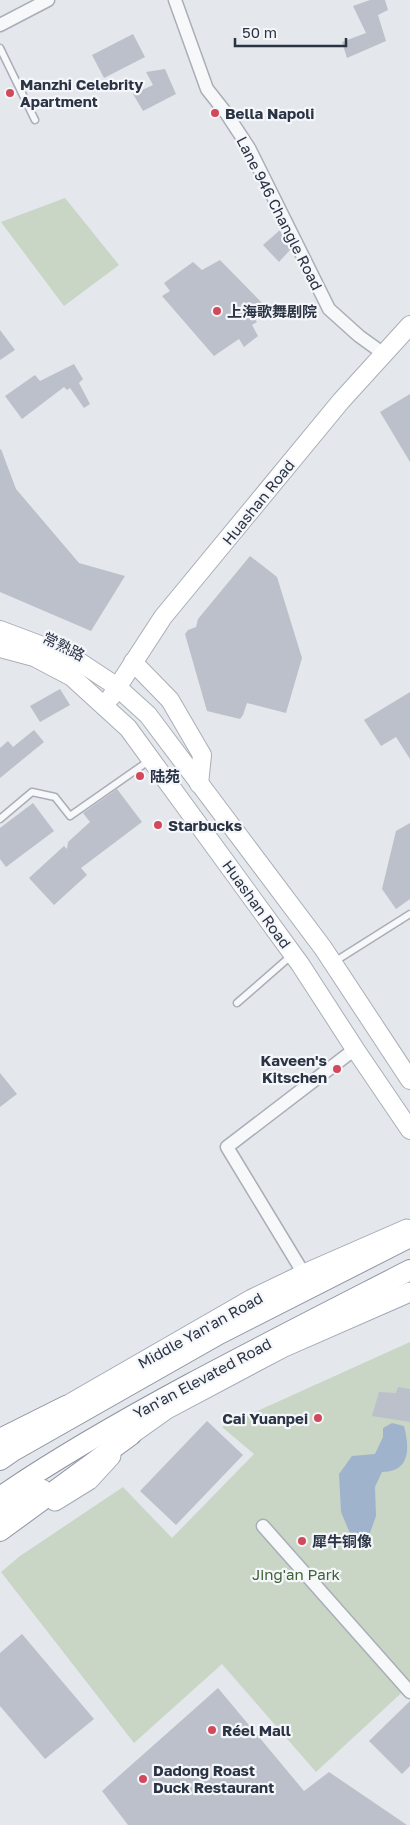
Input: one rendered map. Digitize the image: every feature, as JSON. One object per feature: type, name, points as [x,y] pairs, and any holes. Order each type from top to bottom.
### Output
[{"type":"highway","name":"Yan'an Elevated Road","points":[[0,1460],[12,1451],[220,1334],[410,1237]]},
{"type":"highway","name":"Yan'an Elevated Road","points":[[0,1497],[30,1476],[132,1416],[410,1270]]},
{"type":"highway","points":[[0,1439],[66,1406]]},
{"type":"highway","points":[[0,1531],[131,1435]]},
{"type":"main road","name":"Huashan Road","points":[[410,325],[341,400],[163,618],[116,686],[105,708],[128,728],[293,955],[410,1130]]},
{"type":"main road","name":"常熟路","points":[[0,618],[74,647],[110,670],[116,686]]},
{"type":"main road","points":[[0,630],[72,657],[116,686]]},
{"type":"main road","name":"常熟路","points":[[0,648],[34,657],[72,677],[105,708]]},
{"type":"main road","points":[[132,662],[170,700],[202,755],[199,784]]},
{"type":"main road","name":"Huashan Road","points":[[116,686],[148,716],[333,963],[410,1080]]},
{"type":"main road","name":"Middle Yan'an Road","points":[[0,1453],[66,1406],[252,1299],[410,1227]]},
{"type":"main road","points":[[0,1518],[131,1435],[167,1409],[282,1348],[410,1292]]},
{"type":"main road","points":[[0,1430],[66,1406]]},
{"type":"main road","points":[[0,1535],[89,1480],[131,1435]]},
{"type":"street","points":[[0,25],[48,0]]},
{"type":"street","name":"Lane 946 Changle Road","points":[[175,0],[207,89],[226,113],[249,148],[329,309],[359,336],[384,354]]},
{"type":"street","points":[[304,1274],[227,1147],[355,1049]]},
{"type":"street","points":[[263,1526],[410,1692]]},
{"type":"lane","points":[[0,48],[35,120]]},
{"type":"lane","points":[[0,819],[32,792],[55,797],[70,816],[151,759]]},
{"type":"lane","points":[[333,963],[410,914]]},
{"type":"lane","points":[[237,1003],[293,955]]},
{"type":"green space","points":[[65,198],[119,265],[64,306],[1,222]]},
{"type":"green space","name":"Jing'an Park","points":[[410,1342],[410,1685],[316,1772],[222,1664],[134,1743],[1,1572],[20,1556],[123,1487],[172,1538],[254,1454],[222,1427]]},
{"type":"water","points":[[392,1423],[404,1426],[407,1443],[406,1458],[398,1468],[382,1472],[375,1487],[376,1516],[365,1547],[352,1538],[341,1512],[339,1474],[352,1456],[375,1454],[383,1437],[383,1428]]},
{"type":"building","points":[[370,0],[385,0],[388,10],[378,15],[386,41],[347,58],[342,42],[366,33],[353,6]]},
{"type":"building","points":[[133,34],[145,57],[104,78],[92,55]]},
{"type":"building","points":[[165,69],[176,94],[143,111],[133,94],[153,85],[146,72]]},
{"type":"building","points":[[280,230],[290,250],[279,262],[263,245]]},
{"type":"building","name":"上海歌舞剧院","points":[[220,260],[265,306],[252,316],[257,322],[252,325],[258,336],[244,347],[239,339],[214,356],[162,296],[170,291],[164,283],[193,262],[202,270]]},
{"type":"building","points":[[0,330],[15,350],[0,360]]},
{"type":"building","points":[[74,364],[83,379],[79,383],[90,404],[84,408],[70,388],[67,390],[64,387],[22,419],[5,396],[35,375],[40,381]]},
{"type":"building","points":[[410,394],[410,462],[380,412]]},
{"type":"building","points":[[1,449],[16,489],[79,563],[125,576],[91,631],[0,592]]},
{"type":"building","points":[[250,556],[277,577],[302,658],[286,713],[247,703],[240,719],[207,711],[185,634],[188,630],[196,627],[198,619]]},
{"type":"building","points":[[60,689],[70,705],[40,722],[30,706]]},
{"type":"building","points":[[410,692],[410,759],[396,737],[381,746],[364,720]]},
{"type":"building","points":[[34,730],[44,742],[0,778],[0,748],[8,741],[13,747]]},
{"type":"building","points":[[117,789],[142,822],[81,868],[87,875],[54,905],[29,878],[64,846],[67,849],[68,842],[90,822],[83,813]]},
{"type":"building","points":[[33,803],[54,831],[6,867],[0,859],[0,828]]},
{"type":"building","points":[[410,823],[410,899],[396,909],[382,889],[396,831]]},
{"type":"building","points":[[0,1073],[17,1094],[0,1107]]},
{"type":"building","points":[[398,1387],[410,1389],[410,1422],[372,1416],[379,1392],[396,1393]]},
{"type":"building","points":[[207,1421],[243,1455],[176,1525],[140,1491]]},
{"type":"building","points":[[22,1634],[94,1719],[45,1759],[0,1706],[0,1653]]},
{"type":"building","name":"Réel Mall","points":[[218,1688],[304,1791],[329,1772],[407,1825],[128,1825],[102,1791]]},
{"type":"building","points":[[410,1701],[410,1766],[402,1774],[369,1741]]},
{"type":"place","name":"Manzhi Celebrity Apartment","points":[[10,93]]},
{"type":"place","name":"Bella Napoli","points":[[215,113]]},
{"type":"place","name":"上海歌舞剧院","points":[[217,311]]},
{"type":"place","name":"陆苑","points":[[140,776]]},
{"type":"place","name":"Starbucks","points":[[158,825]]},
{"type":"place","name":"Kaveen's Kitschen","points":[[337,1069]]},
{"type":"place","name":"Cai Yuanpei","points":[[318,1418]]},
{"type":"place","name":"犀牛铜像","points":[[302,1541]]},
{"type":"place","name":"Réel Mall","points":[[212,1730]]},
{"type":"place","name":"Dadong Roast Duck Restaurant","points":[[143,1779]]}]
